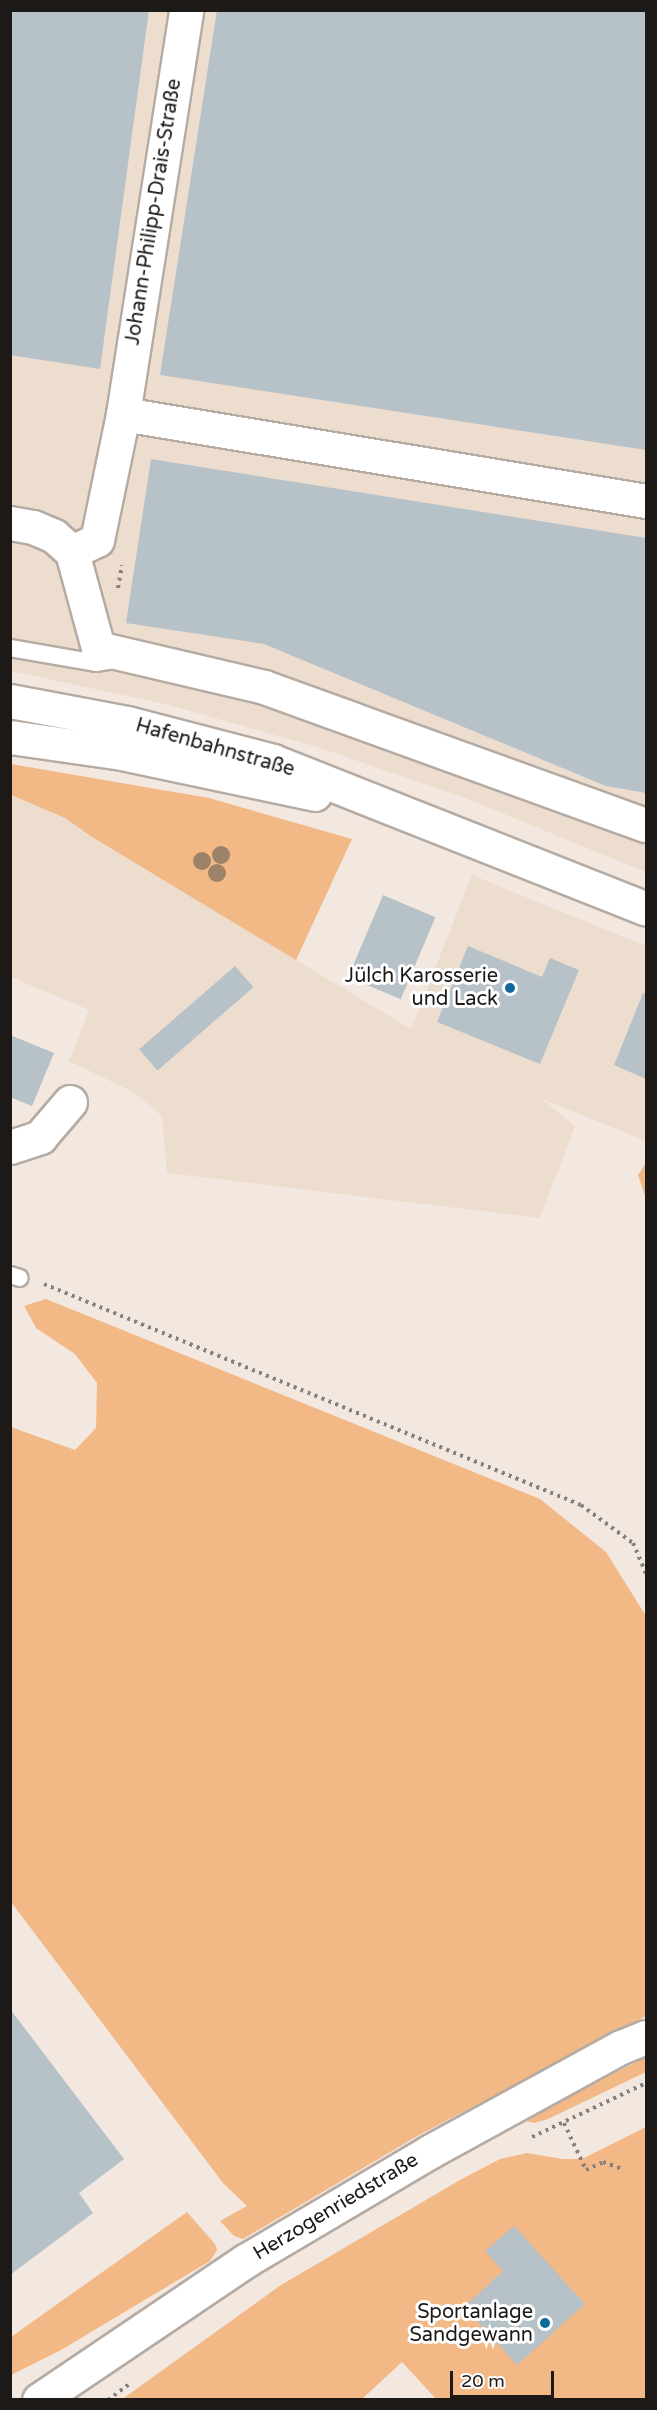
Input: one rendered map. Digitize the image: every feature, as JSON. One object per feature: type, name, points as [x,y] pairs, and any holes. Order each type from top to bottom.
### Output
[{"type":"street","name":"Johann-Philipp-Drais-Straße","points":[[72,552],[98,540],[123,414],[186,10]]},
{"type":"street","points":[[123,414],[646,501]]},
{"type":"street","points":[[10,523],[33,527],[54,536],[72,552],[98,648],[141,656],[264,687],[646,825]]},
{"type":"street","name":"Hafenbahnstraße","points":[[10,701],[127,723],[273,761],[646,909]]},
{"type":"street","name":"Hafenbahnstraße","points":[[10,738],[122,753],[413,816]]},
{"type":"street","points":[[10,1147],[40,1137],[70,1102]]},
{"type":"street","name":"Herzogenriedstraße","points":[[39,2400],[245,2261],[429,2152],[621,2047],[646,2037]]},
{"type":"lane","points":[[10,648],[96,663],[141,656]]},
{"type":"path","points":[[15,1277],[82,1299],[581,1505],[633,1543],[646,1574]]},
{"type":"path","points":[[564,2123],[586,2170],[603,2162],[622,2169]]},
{"type":"shaded area","points":[[10,11],[646,11],[646,872],[462,797],[320,748],[169,705],[11,671]]},
{"type":"shaded area","points":[[11,764],[209,798],[352,839],[296,960],[92,837],[65,818],[11,795]]},
{"type":"shaded area","points":[[10,795],[65,818],[92,837],[411,1029],[472,875],[646,946],[646,1141],[542,1099],[575,1126],[540,1218],[167,1173],[162,1116],[133,1092],[69,1061],[89,1010],[11,977]]},
{"type":"shaded area","points":[[646,1163],[646,1199],[638,1175]]},
{"type":"shaded area","points":[[46,1299],[540,1499],[606,1552],[646,1616],[646,2016],[419,2135],[243,2239],[234,2236],[220,2221],[247,2206],[223,2183],[11,1902],[11,1427],[75,1450],[96,1428],[97,1383],[75,1354],[36,1328],[24,1306]]},
{"type":"shaded area","points":[[646,2057],[646,2072],[548,2119],[534,2123],[522,2120]]},
{"type":"shaded area","points":[[646,2127],[646,2399],[436,2399],[402,2362],[362,2399],[121,2400],[281,2285],[500,2159],[527,2153],[563,2159],[582,2159]]},
{"type":"shaded area","points":[[187,2212],[215,2244],[217,2250],[210,2261],[61,2350],[11,2375],[11,2337]]},
{"type":"building","points":[[10,10],[149,10],[100,369],[10,355]]},
{"type":"building","points":[[217,10],[646,10],[646,450],[160,375]]},
{"type":"building","points":[[151,459],[646,538],[646,793],[606,786],[264,644],[126,623]]},
{"type":"building","points":[[383,895],[435,917],[401,999],[348,977]]},
{"type":"building","points":[[468,946],[542,977],[550,958],[579,970],[540,1064],[437,1022]]},
{"type":"building","points":[[235,966],[253,987],[158,1070],[139,1049]]},
{"type":"building","points":[[643,993],[646,994],[646,1079],[614,1065]]},
{"type":"building","points":[[10,1035],[54,1053],[32,1106],[10,1097]]},
{"type":"building","points":[[10,2009],[124,2159],[79,2193],[93,2213],[10,2275]]},
{"type":"building","points":[[514,2226],[585,2304],[517,2365],[464,2307],[503,2271],[485,2251]]},
{"type":"place","name":"Jülch Karosserie und Lack","points":[[510,988]]},
{"type":"place","name":"Sportanlage Sandgewann","points":[[545,2323]]}]
